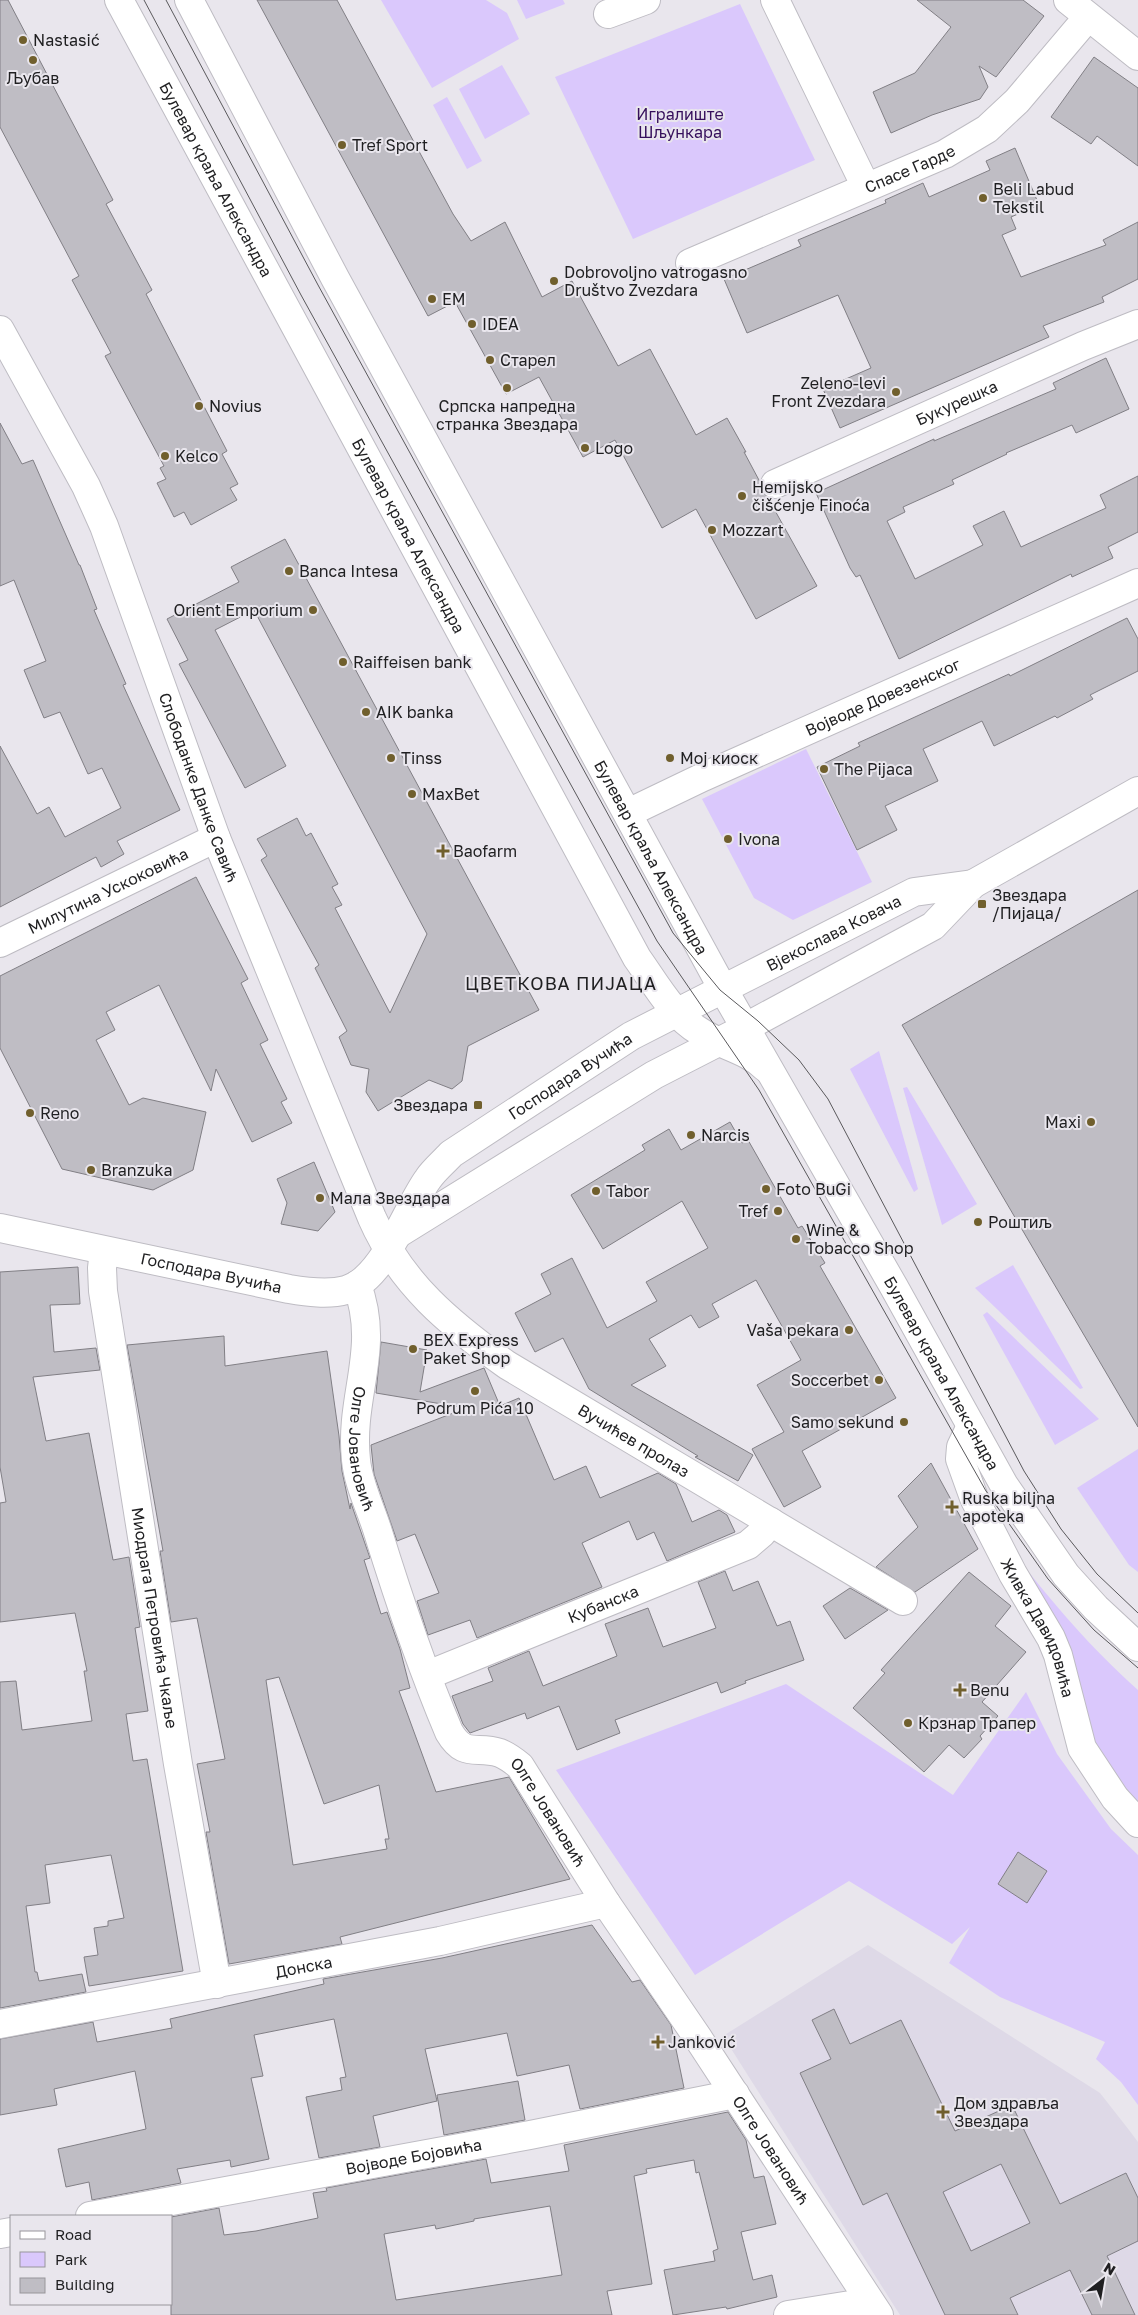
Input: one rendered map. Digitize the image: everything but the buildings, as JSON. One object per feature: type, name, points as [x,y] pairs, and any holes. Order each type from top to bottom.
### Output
[{"type":"street","name":"Булевар краља Александра","points":[[119,0],[637,958],[688,1007],[697,1030],[747,1053],[776,1078]]},
{"type":"street","name":"Булевар краља Александра","points":[[189,0],[335,278],[723,989],[776,1078],[970,1426],[1004,1485],[1058,1564],[1087,1598],[1138,1647]]},
{"type":"street","points":[[608,14],[646,0]]},
{"type":"street","points":[[775,0],[866,188]]},
{"type":"street","points":[[1078,8],[1138,56]]},
{"type":"street","name":"Спасе Гарде","points":[[690,263],[945,154],[987,129],[1017,101],[1078,8]]},
{"type":"street","name":"Букурешка","points":[[775,484],[1083,346],[1138,324]]},
{"type":"street","name":"Слободанке Данке Савић","points":[[0,330],[86,486],[104,526],[216,838],[393,1242]]},
{"type":"street","name":"Војводе Довезенског","points":[[628,813],[703,777],[1138,583]]},
{"type":"street","name":"Вјекослава Ковача","points":[[721,1042],[933,926],[973,884],[1138,791]]},
{"type":"street","name":"Милутина Ускоковића","points":[[0,944],[216,838]]},
{"type":"street","name":"Вјекослава Ковача","points":[[688,1007],[914,892],[973,884]]},
{"type":"street","name":"Господара Вучића","points":[[0,1228],[306,1292],[337,1291],[357,1285],[368,1275],[393,1242],[428,1178],[451,1154],[631,1036],[688,1007]]},
{"type":"street","name":"Господара Вучића","points":[[393,1242],[654,1074],[721,1042]]},
{"type":"street","name":"Вучићев пролаз","points":[[393,1242],[410,1281],[451,1322],[507,1365],[902,1601]]},
{"type":"street","name":"Миодрага Петровића Чкаље","points":[[104,1251],[102,1268],[103,1290],[178,1764],[216,1984]]},
{"type":"street","name":"Олге Јовановић","points":[[357,1285],[367,1321],[366,1353],[354,1438],[356,1463],[389,1568],[454,1740],[466,1750],[500,1753],[520,1766],[606,1903],[735,2094],[874,2308]]},
{"type":"street","name":"Живка Давидовића","points":[[970,1426],[961,1447],[960,1459],[974,1498],[1013,1574],[1051,1638],[1058,1655],[1082,1748],[1115,1798],[1138,1823]]},
{"type":"street","name":"Кубанска","points":[[428,1675],[748,1545],[771,1522]]},
{"type":"street","name":"Донска","points":[[0,2024],[440,1941],[606,1903]]},
{"type":"street","name":"Војводе Бојовића","points":[[95,2215],[530,2135],[735,2094]]},
{"type":"street","points":[[788,2315],[874,2308]]},
{"type":"shaded area","name":"Дом здравља Звездара","points":[[868,1945],[1100,2093],[1138,2142],[1138,2315],[900,2315],[723,2036]]},
{"type":"green space","points":[[381,0],[486,0],[507,13],[519,39],[432,88]]},
{"type":"green space","points":[[517,0],[563,0],[565,4],[526,19]]},
{"type":"green space","name":"Игралиште Шљункара","points":[[740,4],[815,160],[633,239],[555,77]]},
{"type":"green space","points":[[502,65],[530,114],[485,139],[459,89]]},
{"type":"green space","points":[[447,97],[482,161],[467,169],[433,105]]},
{"type":"green space","points":[[806,749],[872,882],[793,920],[754,898],[702,799]]},
{"type":"green space","points":[[879,1051],[918,1189],[914,1192],[850,1069]]},
{"type":"green space","points":[[907,1087],[977,1204],[942,1225],[903,1088]]},
{"type":"green space","points":[[1013,1265],[1083,1388],[1080,1389],[975,1288]]},
{"type":"green space","points":[[987,1312],[1099,1419],[1055,1445],[983,1315]]},
{"type":"green space","points":[[1138,1449],[1138,1572],[1129,1565],[1077,1488]]},
{"type":"green space","points":[[1007,1544],[1069,1620],[1102,1656],[1138,1690],[1138,1810],[1101,1763]]},
{"type":"green space","points":[[786,1684],[953,1795],[1026,1692],[1057,1754],[1111,1829],[1138,1855],[1138,2105],[1121,2082],[1096,2059],[1105,2042],[1000,1997],[949,1963],[970,1927],[952,1944],[849,1881],[695,1975],[556,1770]]},
{"type":"tram line","points":[[144,0],[301,295],[657,941],[759,1090],[986,1491],[1048,1579],[1094,1630],[1138,1668]]},
{"type":"tram line","points":[[166,0],[318,285],[673,933],[720,990],[758,1021],[799,1060],[828,1099],[1024,1471],[1061,1529],[1097,1574],[1138,1613]]},
{"type":"place","name":"Nastasić","points":[[23,40]]},
{"type":"place","name":"Љубав","points":[[33,60]]},
{"type":"place","name":"Tref Sport","points":[[342,145]]},
{"type":"place","name":"Beli Labud Tekstil","points":[[983,198]]},
{"type":"place","name":"Dobrovoljno vatrogasno Društvo Zvezdara","points":[[554,281]]},
{"type":"place","name":"EM","points":[[432,299]]},
{"type":"place","name":"IDEA","points":[[472,324]]},
{"type":"place","name":"Старел","points":[[490,360]]},
{"type":"place","name":"Српска напредна странка Звездара","points":[[507,388]]},
{"type":"place","name":"Zeleno-levi Front Zvezdara","points":[[896,392]]},
{"type":"place","name":"Novius","points":[[199,406]]},
{"type":"place","name":"Logo","points":[[585,448]]},
{"type":"place","name":"Kelco","points":[[165,456]]},
{"type":"place","name":"Hemijsko čišćenje Finoća","points":[[742,496]]},
{"type":"place","name":"Mozzart","points":[[712,530]]},
{"type":"place","name":"Banca Intesa","points":[[289,571]]},
{"type":"place","name":"Orient Emporium","points":[[313,610]]},
{"type":"place","name":"Raiffeisen bank","points":[[343,662]]},
{"type":"place","name":"AIK banka","points":[[366,712]]},
{"type":"place","name":"Tinss","points":[[391,758]]},
{"type":"place","name":"Мој киоск","points":[[670,758]]},
{"type":"place","name":"The Pijaca","points":[[824,769]]},
{"type":"place","name":"MaxBet","points":[[412,794]]},
{"type":"place","name":"Ivona","points":[[728,839]]},
{"type":"place","name":"Baofarm","points":[[443,851]]},
{"type":"place","name":"Звездара /Пијаца/","points":[[982,904]]},
{"type":"place","name":"Звездара","points":[[478,1105]]},
{"type":"place","name":"Reno","points":[[30,1113]]},
{"type":"place","name":"Maxi","points":[[1091,1122]]},
{"type":"place","name":"Narcis","points":[[691,1135]]},
{"type":"place","name":"Branzuka","points":[[91,1170]]},
{"type":"place","name":"Foto BuGi","points":[[766,1189]]},
{"type":"place","name":"Tabor","points":[[596,1191]]},
{"type":"place","name":"Мала Звездара","points":[[320,1198]]},
{"type":"place","name":"Tref","points":[[778,1211]]},
{"type":"place","name":"Роштиљ","points":[[978,1222]]},
{"type":"place","name":"Wine & Tobacco Shop","points":[[796,1239]]},
{"type":"place","name":"Vaša pekara","points":[[849,1330]]},
{"type":"place","name":"BEX Express Paket Shop","points":[[413,1349]]},
{"type":"place","name":"Soccerbet","points":[[879,1380]]},
{"type":"place","name":"Podrum Pića 10","points":[[475,1391]]},
{"type":"place","name":"Samo sekund","points":[[904,1422]]},
{"type":"place","name":"Ruska biljna apoteka","points":[[952,1507]]},
{"type":"place","name":"Benu","points":[[960,1690]]},
{"type":"place","name":"Крзнар Трапер","points":[[908,1723]]},
{"type":"place","name":"Janković","points":[[658,2042]]},
{"type":"place","name":"Дом здравља Звездара","points":[[943,2112]]},
{"type":"district","name":"ЦВЕТКОВА ПИЈАЦА","points":[[561,984]]}]
